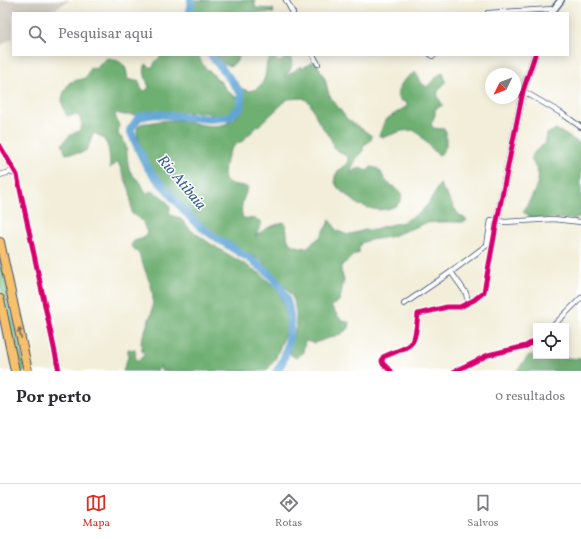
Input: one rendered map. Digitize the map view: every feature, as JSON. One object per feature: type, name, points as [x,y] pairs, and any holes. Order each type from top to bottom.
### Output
[{"type":"highway","points":[[0,242],[28,371]]},
{"type":"highway","points":[[0,299],[16,371]]},
{"type":"street","points":[[286,0],[292,12]]},
{"type":"street","points":[[520,12],[552,11],[561,0]]},
{"type":"street","points":[[314,56],[318,64]]},
{"type":"street","points":[[404,304],[487,245],[494,221],[523,91],[535,56]]},
{"type":"street","points":[[523,91],[561,113],[581,127]]},
{"type":"street","points":[[0,146],[17,175],[59,371]]},
{"type":"street","points":[[0,175],[10,172],[17,175]]},
{"type":"street","points":[[494,221],[505,222],[553,219],[581,222]]},
{"type":"street","points":[[392,371],[383,364],[383,356],[408,347],[412,343],[415,337],[418,314],[447,307],[460,307],[474,300],[484,292],[494,221]]},
{"type":"street","points":[[451,272],[466,293],[467,298]]},
{"type":"street","points":[[556,323],[581,298]]},
{"type":"street","points":[[455,371],[488,354],[526,346],[533,342]]},
{"type":"shaded area","points":[[0,0],[69,0],[51,12],[12,12],[12,39],[0,46]]},
{"type":"green space","points":[[189,0],[255,0],[255,7],[273,9],[274,12],[192,12],[188,4]]},
{"type":"green space","points":[[161,56],[199,56],[204,66],[237,99],[238,105],[234,111],[225,117],[218,118],[207,113],[195,111],[190,113],[184,111],[175,115],[152,111],[138,115],[124,115],[116,113],[115,115],[119,126],[118,135],[122,138],[126,146],[130,171],[141,183],[147,193],[148,194],[150,191],[162,197],[169,205],[170,215],[180,218],[191,230],[211,244],[261,274],[280,294],[288,319],[288,327],[275,360],[266,371],[161,371],[160,366],[157,371],[123,371],[128,357],[128,349],[135,350],[136,361],[145,355],[142,351],[141,341],[152,312],[153,295],[139,254],[131,245],[134,241],[144,238],[147,233],[143,222],[132,214],[130,191],[118,162],[110,168],[109,152],[104,139],[94,133],[85,151],[66,154],[62,144],[69,136],[80,130],[82,124],[78,115],[67,116],[62,98],[69,83],[85,78],[90,67],[96,69],[107,58],[116,60],[124,65],[128,80],[138,80],[141,88],[145,91],[149,87],[144,73],[146,64],[153,67],[155,62]]},
{"type":"green space","points":[[217,56],[240,56],[237,61],[231,66],[224,64]]},
{"type":"green space","points":[[272,56],[274,56],[275,59],[280,62],[287,56],[290,57],[292,62],[291,68],[285,77],[301,66],[303,68],[315,60],[325,79],[329,95],[347,119],[372,136],[371,140],[363,146],[363,151],[358,156],[350,172],[360,168],[367,171],[371,167],[378,169],[385,180],[401,193],[402,198],[399,203],[392,207],[376,210],[358,205],[340,190],[335,182],[335,177],[338,171],[348,163],[348,157],[334,148],[331,139],[318,121],[309,102],[303,98],[288,99],[245,138],[245,140],[239,142],[235,146],[228,156],[225,166],[224,175],[227,182],[248,188],[242,203],[242,214],[243,218],[256,219],[261,222],[261,226],[255,236],[267,228],[284,222],[289,242],[306,248],[320,237],[330,220],[336,230],[347,235],[365,230],[376,230],[381,227],[403,222],[420,213],[428,204],[440,184],[458,214],[467,220],[465,222],[426,223],[389,237],[361,243],[359,253],[354,255],[341,266],[344,280],[340,299],[331,306],[340,319],[350,323],[349,328],[341,334],[314,343],[305,341],[303,352],[296,358],[291,355],[290,348],[296,326],[296,313],[294,300],[288,290],[262,261],[218,239],[184,212],[143,165],[142,149],[137,132],[138,127],[144,123],[176,120],[216,126],[231,121],[240,113],[243,106],[240,88],[249,91],[256,89],[262,84],[265,77],[267,62]]},
{"type":"green space","points":[[416,72],[420,82],[427,87],[443,72],[446,82],[440,88],[438,93],[438,98],[443,105],[435,109],[435,115],[431,124],[433,128],[444,129],[446,131],[446,146],[439,155],[419,134],[413,130],[402,131],[384,137],[379,136],[385,120],[407,106],[407,103],[400,100],[397,95],[404,81]]},
{"type":"green space","points":[[556,129],[581,144],[581,217],[573,219],[533,218],[523,212],[534,192],[538,180],[537,170],[532,158],[533,154],[545,144],[547,134]]},
{"type":"green space","points":[[0,255],[25,371],[19,371],[0,283]]},
{"type":"green space","points":[[529,355],[533,355],[533,359],[581,359],[581,371],[517,371]]},
{"type":"waterway","name":"Rio Atibaia","points":[[190,12],[191,0]]},
{"type":"waterway","name":"Rio Atibaia","points":[[212,56],[241,93],[241,107],[229,117],[211,119],[154,114],[139,117],[130,130],[150,171],[187,214],[216,238],[261,267],[273,278],[283,292],[289,308],[290,328],[286,351],[277,371]]},
{"type":"cycle path","points":[[391,371],[383,364],[383,357],[411,344],[414,340],[418,314],[447,307],[460,307],[474,300],[484,292],[523,91],[535,56]]},
{"type":"cycle path","points":[[0,146],[17,175],[59,371]]},
{"type":"cycle path","points":[[455,371],[488,355],[526,346],[533,342]]}]
